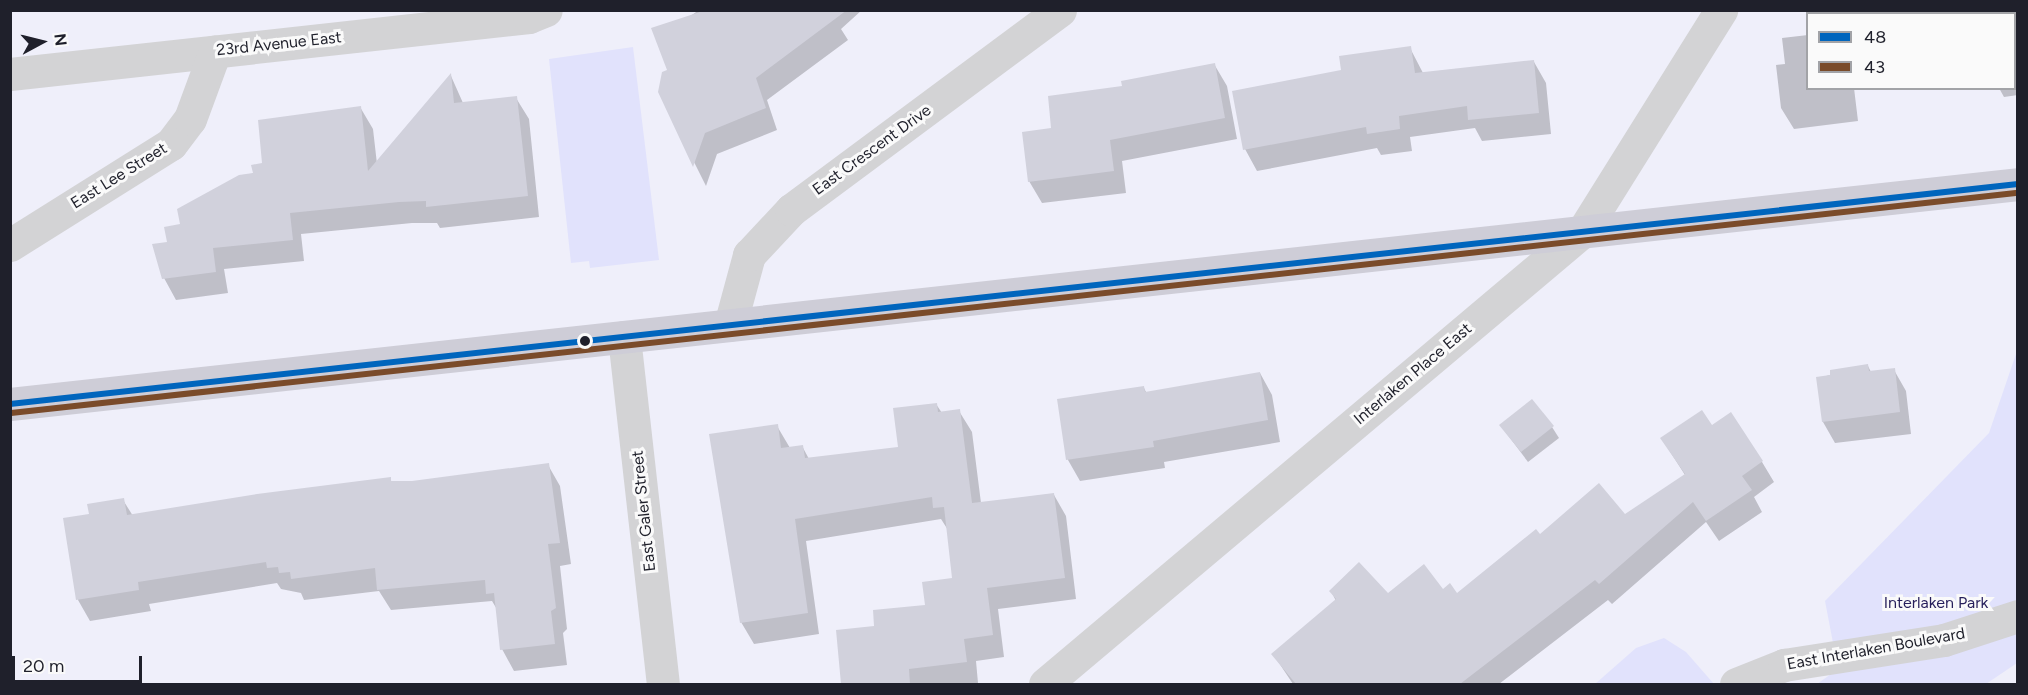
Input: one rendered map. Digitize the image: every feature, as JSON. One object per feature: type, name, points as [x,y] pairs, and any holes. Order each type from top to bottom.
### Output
[{"type":"main road","points":[[10,404],[2018,184]]},
{"type":"street","name":"23rd Avenue East","points":[[10,74],[529,17],[546,10]]},
{"type":"street","name":"East Crescent Drive","points":[[730,325],[750,255],[791,210],[1060,10]]},
{"type":"street","name":"Interlaken Place East","points":[[1045,684],[1583,231],[1721,10]]},
{"type":"street","name":"East Lee Street","points":[[10,245],[171,144],[190,119],[215,51]]},
{"type":"street","name":"East Galer Street","points":[[624,337],[663,684]]},
{"type":"street","name":"East Interlaken Boulevard","points":[[1736,684],[1784,665],[1944,640],[2018,616]]},
{"type":"green space","points":[[633,47],[659,260],[590,268],[589,261],[571,263],[549,59]]},
{"type":"green space","name":"Interlaken Park","points":[[2017,351],[2017,663],[1986,684],[1817,684],[1838,669],[1825,601],[1989,433]]},
{"type":"green space","points":[[1664,638],[1686,652],[1714,684],[1595,684],[1636,648]]},
{"type":"building","points":[[706,10],[847,10],[756,78],[766,108],[705,133],[693,167],[658,92],[662,72],[667,70],[651,28]]},
{"type":"building","points":[[1411,46],[1415,73],[1534,60],[1539,113],[1468,120],[1467,106],[1399,116],[1400,129],[1367,134],[1366,127],[1243,150],[1232,91],[1341,70],[1339,56]]},
{"type":"building","points":[[1215,63],[1225,118],[1110,140],[1114,171],[1028,182],[1022,132],[1051,128],[1048,96],[1122,86],[1121,81]]},
{"type":"building","points":[[451,73],[454,103],[517,96],[528,196],[426,207],[426,201],[399,202],[290,213],[293,240],[213,248],[216,272],[162,279],[152,244],[167,242],[164,227],[180,224],[177,209],[239,175],[253,173],[251,165],[262,163],[258,120],[361,106],[368,171]]},
{"type":"building","points":[[1868,364],[1869,371],[1895,368],[1900,412],[1822,422],[1816,377],[1830,375],[1830,370]]},
{"type":"building","points":[[1260,372],[1268,420],[1153,441],[1154,447],[1066,460],[1057,399],[1144,386],[1145,392]]},
{"type":"building","points":[[1532,399],[1554,426],[1521,452],[1499,425]]},
{"type":"building","points":[[937,403],[938,412],[960,409],[972,503],[1054,493],[1065,578],[987,588],[993,635],[964,639],[967,662],[909,669],[910,684],[841,684],[836,630],[874,626],[873,610],[925,605],[922,582],[952,578],[944,507],[933,508],[932,497],[795,519],[808,613],[740,623],[709,434],[778,424],[781,448],[803,445],[805,458],[898,447],[893,408]]},
{"type":"building","points":[[1702,410],[1712,425],[1731,412],[1763,461],[1742,476],[1752,490],[1706,521],[1693,502],[1599,584],[1595,580],[1460,684],[1296,684],[1271,654],[1336,599],[1329,591],[1359,562],[1388,593],[1424,564],[1443,589],[1450,583],[1457,593],[1536,529],[1540,534],[1599,483],[1625,514],[1685,474],[1660,438]]},
{"type":"building","points":[[549,463],[560,543],[548,544],[556,608],[551,611],[555,644],[500,650],[494,593],[486,594],[485,580],[377,590],[375,568],[291,579],[290,572],[279,573],[278,567],[267,568],[266,562],[138,582],[139,590],[76,600],[63,518],[89,514],[87,504],[124,498],[127,515],[257,494],[391,477],[391,481],[412,481]]},
{"type":"transit line","name":"48","points":[[10,404],[2018,184]]},
{"type":"transit line","name":"43","points":[[11,413],[2018,193]]}]
